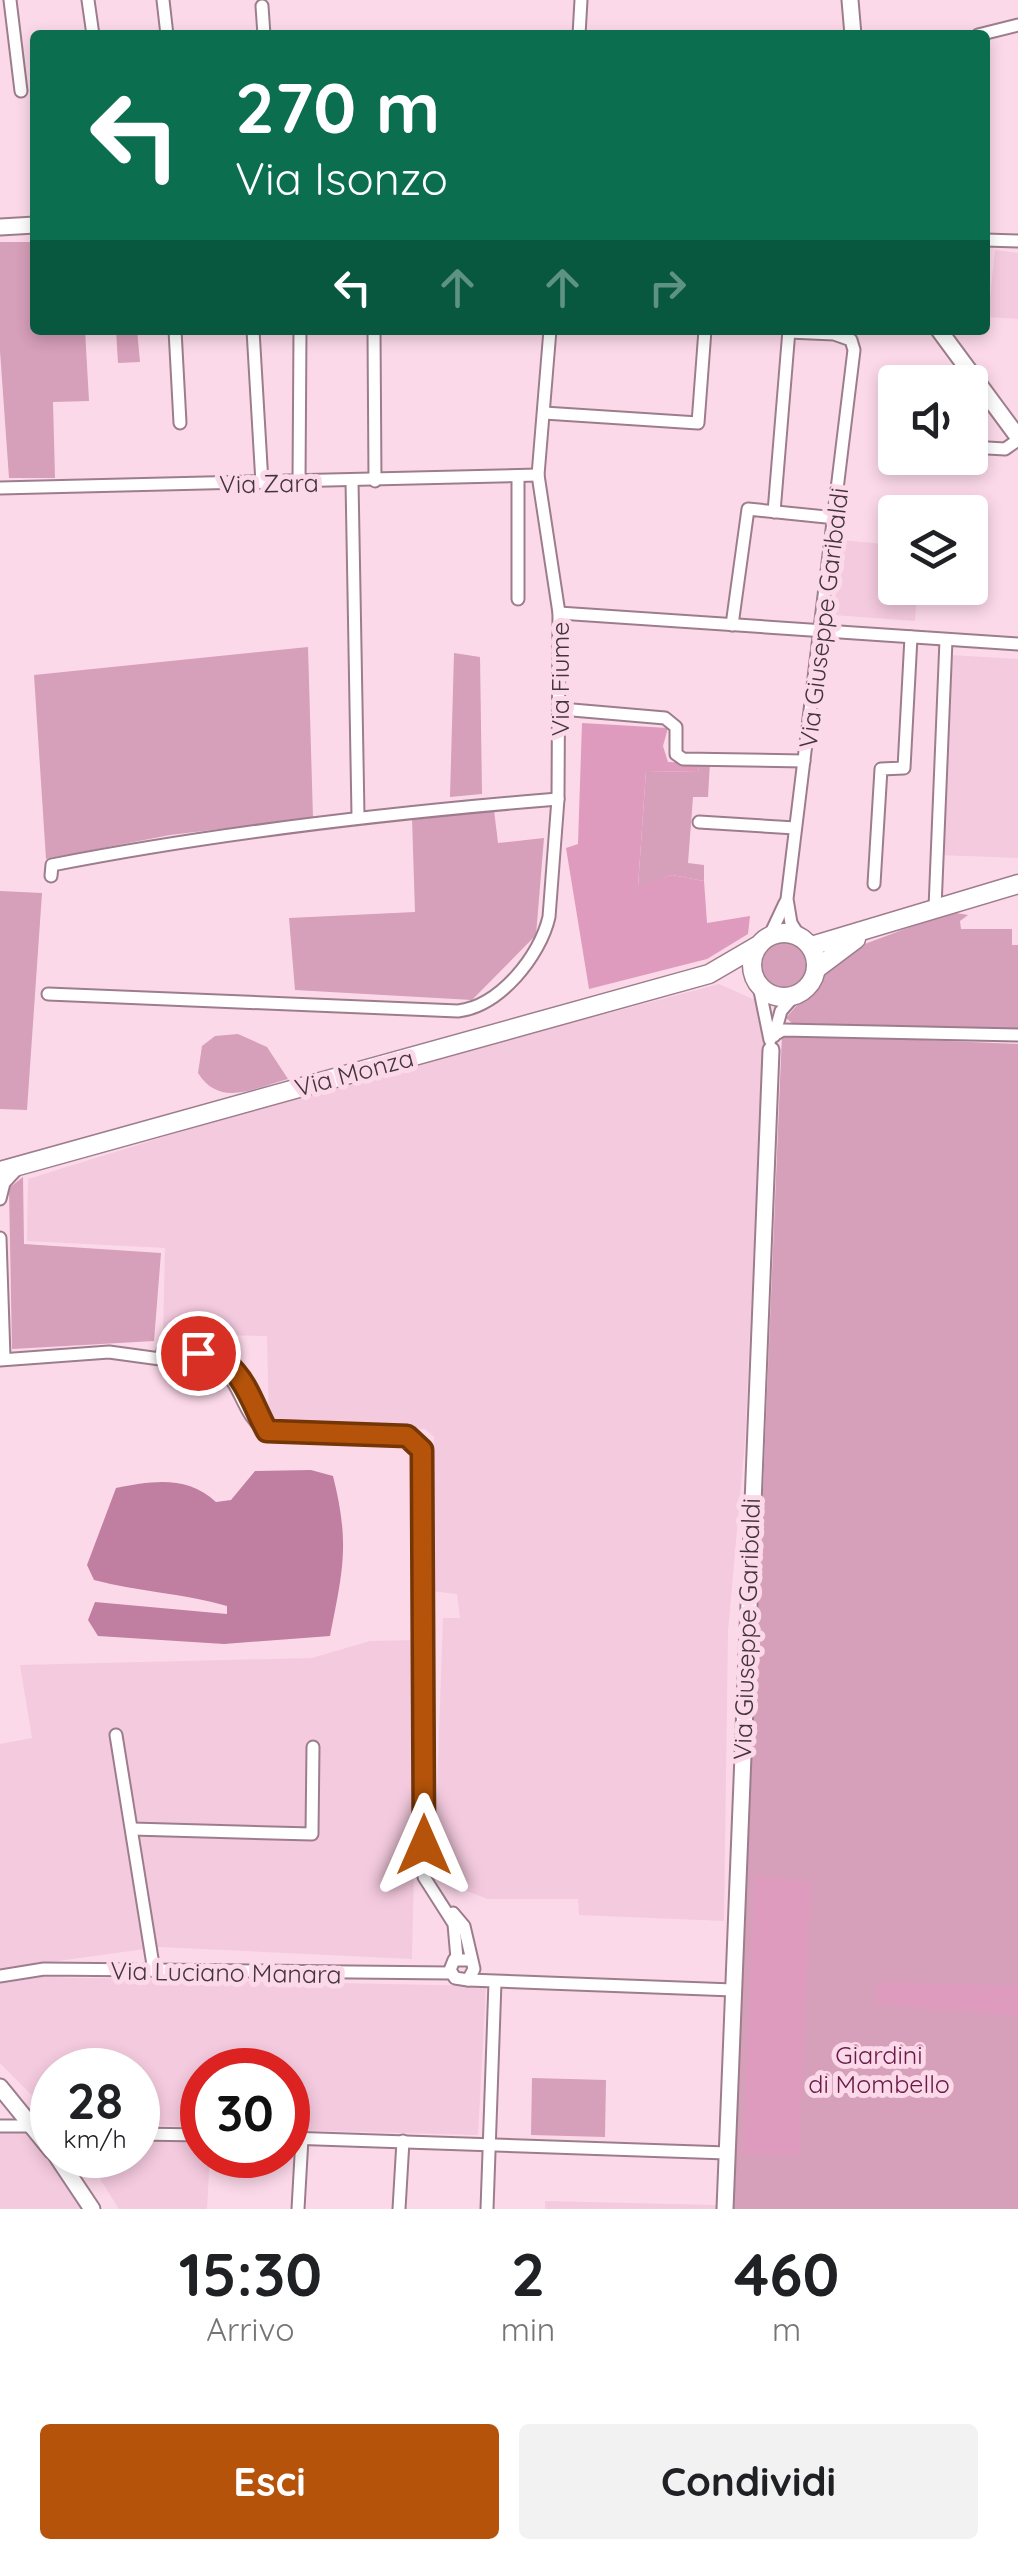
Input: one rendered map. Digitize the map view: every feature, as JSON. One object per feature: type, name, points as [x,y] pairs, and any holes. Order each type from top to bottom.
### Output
[{"type":"main road","points":[[907,916],[848,943],[816,970],[809,986],[795,995],[775,996],[757,982],[752,960],[763,941],[805,941],[1018,884]]},
{"type":"main road","name":"Via Monza","points":[[0,1172],[709,974],[763,941]]},
{"type":"main road","points":[[805,941],[816,970]]},
{"type":"main road","name":"Via Monza","points":[[709,974],[757,982]]},
{"type":"street","points":[[10,0],[21,91]]},
{"type":"street","points":[[88,0],[92,30]]},
{"type":"street","points":[[164,0],[167,30]]},
{"type":"street","points":[[579,30],[581,0]]},
{"type":"street","points":[[850,0],[853,30]]},
{"type":"street","points":[[262,6],[264,30]]},
{"type":"street","points":[[990,32],[1018,26]]},
{"type":"street","points":[[0,227],[30,225]]},
{"type":"street","points":[[990,240],[1018,242]]},
{"type":"street","points":[[175,335],[180,423]]},
{"type":"street","points":[[253,335],[262,483]]},
{"type":"street","points":[[299,482],[300,335]]},
{"type":"street","points":[[374,335],[375,481]]},
{"type":"street","name":"Via Fiume","points":[[48,994],[458,1012],[482,1004],[526,962],[545,936],[558,799],[559,613],[538,475],[550,335]]},
{"type":"street","points":[[544,413],[698,422],[705,335]]},
{"type":"street","points":[[774,512],[789,335]]},
{"type":"street","name":"Via Giuseppe Garibaldi","points":[[805,941],[790,923],[787,899],[854,350],[849,338],[823,335]]},
{"type":"street","points":[[945,335],[965,365]]},
{"type":"street","points":[[988,385],[1018,426]]},
{"type":"street","points":[[988,397],[1018,438],[1005,449],[988,448]]},
{"type":"street","name":"Via Zara","points":[[0,488],[538,475]]},
{"type":"street","points":[[518,476],[518,599]]},
{"type":"street","points":[[352,481],[358,815]]},
{"type":"street","points":[[732,625],[748,509],[836,518]]},
{"type":"street","points":[[559,613],[1018,644]]},
{"type":"street","points":[[874,884],[880,768],[904,768],[911,638]]},
{"type":"street","points":[[935,908],[946,640]]},
{"type":"street","points":[[560,709],[673,721],[676,754],[682,759],[804,761]]},
{"type":"street","points":[[51,870],[204,836],[358,815],[558,799]]},
{"type":"street","points":[[698,822],[795,828]]},
{"type":"street","name":"Via Giuseppe Garibaldi","points":[[763,941],[787,899]]},
{"type":"street","name":"Via Giuseppe Garibaldi","points":[[757,982],[772,1043]]},
{"type":"street","name":"Via Giuseppe Garibaldi","points":[[725,2209],[772,1043],[780,1010],[795,995]]},
{"type":"street","points":[[772,1043],[783,1030],[1018,1035]]},
{"type":"street","points":[[0,1199],[4,1183],[20,1166]]},
{"type":"street","points":[[0,1238],[2,1359],[131,1353],[222,1370],[254,1420],[267,1431],[407,1436],[422,1450],[426,1640],[424,1877],[464,1926],[467,1967],[493,1982],[733,1990]]},
{"type":"street","points":[[116,1736],[154,1971]]},
{"type":"street","points":[[132,1830],[312,1834],[313,1747]]},
{"type":"street","name":"Via Luciano Manara","points":[[0,1976],[44,1969],[443,1976],[467,1967]]},
{"type":"street","points":[[487,2209],[493,1982]]},
{"type":"street","points":[[0,2086],[30,2117]]},
{"type":"street","points":[[0,2126],[30,2128]]},
{"type":"street","points":[[310,2138],[726,2153]]},
{"type":"street","points":[[400,2209],[403,2141]]},
{"type":"street","points":[[71,2178],[92,2209]]},
{"type":"street","points":[[298,2209],[300,2178]]},
{"type":"shaded area","points":[[995,250],[1018,253],[1018,319],[990,317]]},
{"type":"shaded area","points":[[840,540],[878,543],[878,605],[916,605],[915,621],[834,615]]},
{"type":"shaded area","points":[[950,655],[1018,659],[1018,858],[939,855]]},
{"type":"shaded area","points":[[582,723],[668,728],[663,746],[668,762],[700,763],[698,772],[646,771],[638,886],[672,875],[704,881],[707,923],[750,916],[748,934],[707,959],[589,989],[566,848],[578,844]]},
{"type":"shaded area","points":[[719,984],[755,1000],[764,1024],[745,1441],[728,1631],[724,1921],[579,1915],[578,1899],[488,1899],[434,1879],[443,1618],[460,1618],[457,1594],[432,1591],[434,1437],[425,1429],[269,1425],[267,1336],[163,1334],[165,1248],[27,1241],[28,1179],[292,1097]]},
{"type":"shaded area","points":[[311,1470],[333,1476],[342,1520],[341,1574],[330,1636],[224,1644],[98,1636],[88,1620],[95,1602],[227,1614],[227,1606],[94,1580],[87,1565],[116,1488],[169,1482],[193,1487],[216,1502],[231,1500],[255,1471]]},
{"type":"shaded area","points":[[419,1640],[412,1959],[159,1947],[0,1969],[0,1744],[32,1738],[20,1665],[312,1658],[370,1641]]},
{"type":"shaded area","points":[[755,1876],[811,1882],[799,2156],[743,2154]]},
{"type":"shaded area","points":[[41,1977],[486,1986],[478,2135],[310,2131],[310,2048],[180,2048],[180,2127],[160,2125],[160,2048],[30,2048],[30,2094],[0,2063],[0,1984]]},
{"type":"shaded area","points":[[877,1982],[1018,1986],[1018,2016],[875,2004]]},
{"type":"shaded area","points":[[0,2130],[30,2133],[30,2178],[61,2178],[81,2209],[0,2209]]},
{"type":"shaded area","points":[[160,2141],[180,2142],[180,2178],[209,2178],[207,2209],[119,2209],[99,2178],[160,2178]]},
{"type":"shaded area","points":[[545,2201],[716,2205],[716,2209],[545,2209]]},
{"type":"green space","points":[[0,242],[30,242],[30,335],[85,335],[89,401],[53,402],[55,478],[9,478],[0,351]]},
{"type":"green space","points":[[116,335],[137,335],[140,362],[118,363]]},
{"type":"green space","points":[[308,647],[313,818],[170,835],[46,859],[34,675]]},
{"type":"green space","points":[[454,653],[480,657],[482,794],[450,797]]},
{"type":"green space","points":[[710,762],[708,797],[693,797],[688,863],[704,865],[704,881],[672,875],[638,887],[646,771],[698,772],[700,763]]},
{"type":"green space","points":[[494,810],[498,843],[544,838],[536,935],[472,1000],[295,990],[289,918],[415,912],[412,818]]},
{"type":"green space","points":[[0,891],[42,893],[27,1110],[0,1109]]},
{"type":"green space","points":[[950,912],[968,915],[960,921],[961,929],[1012,929],[1012,945],[1018,945],[1018,1030],[792,1023],[786,1018],[832,964],[854,948]]},
{"type":"green space","points":[[782,941],[799,948],[806,965],[799,982],[782,989],[765,982],[758,965],[765,948]]},
{"type":"green space","points":[[238,1034],[267,1047],[288,1079],[227,1093],[207,1084],[198,1073],[202,1046],[215,1036]]},
{"type":"green space","name":"Giardini di Mombello","points":[[782,1034],[1018,1044],[1018,2209],[733,2209]]},
{"type":"green space","points":[[23,1177],[24,1244],[161,1253],[154,1341],[12,1349],[9,1188]]},
{"type":"green space","points":[[532,2078],[606,2080],[605,2137],[531,2135]]},
{"type":"route","points":[[198,1353],[217,1357],[235,1368],[267,1431],[407,1436],[422,1450],[426,1640],[424,1845]]}]
